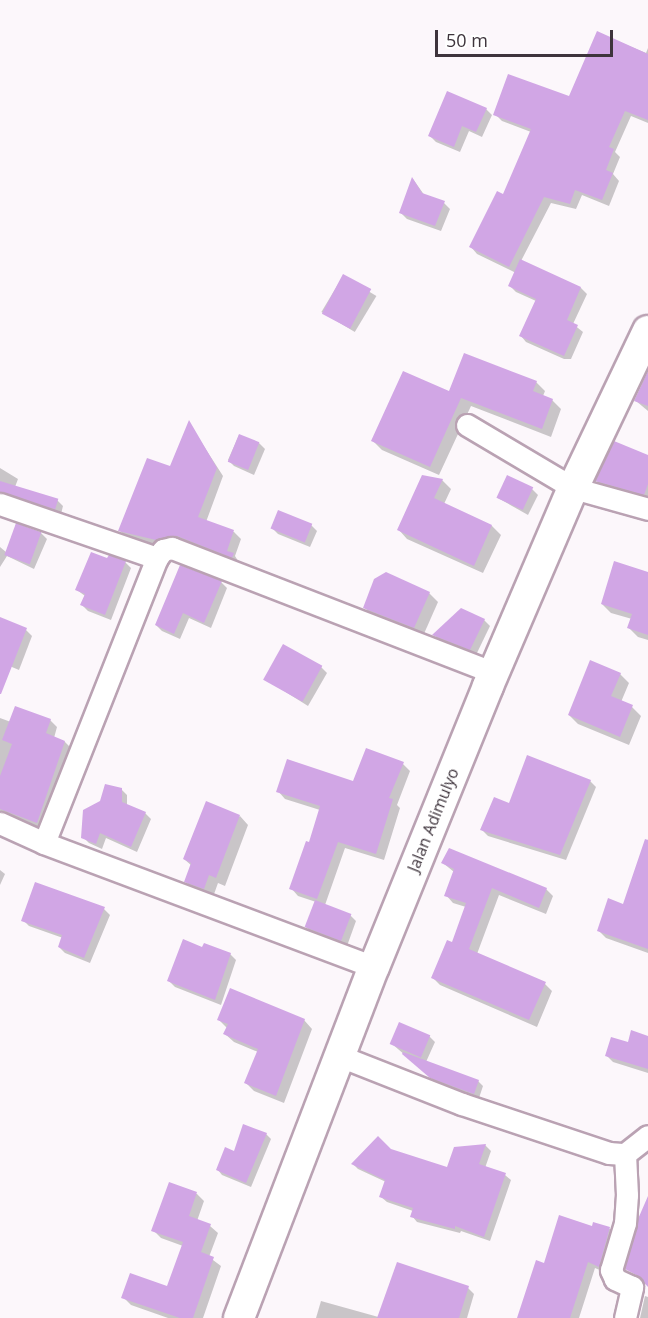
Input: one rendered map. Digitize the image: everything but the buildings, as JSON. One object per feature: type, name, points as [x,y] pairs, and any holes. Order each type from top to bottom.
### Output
[{"type":"street","name":"Jalan Adimulyo","points":[[239,1318],[374,966],[494,673],[573,488],[648,330]]},
{"type":"street","points":[[467,425],[573,488],[648,509]]},
{"type":"street","points":[[0,504],[157,558]]},
{"type":"street","points":[[44,843],[157,558],[164,550],[172,548],[494,673]]},
{"type":"street","points":[[0,823],[44,843],[374,966]]},
{"type":"street","points":[[340,1056],[462,1104],[609,1154],[626,1154],[648,1136]]},
{"type":"street","points":[[625,1318],[632,1287],[615,1279],[610,1270],[624,1223],[627,1195],[626,1154]]}]
